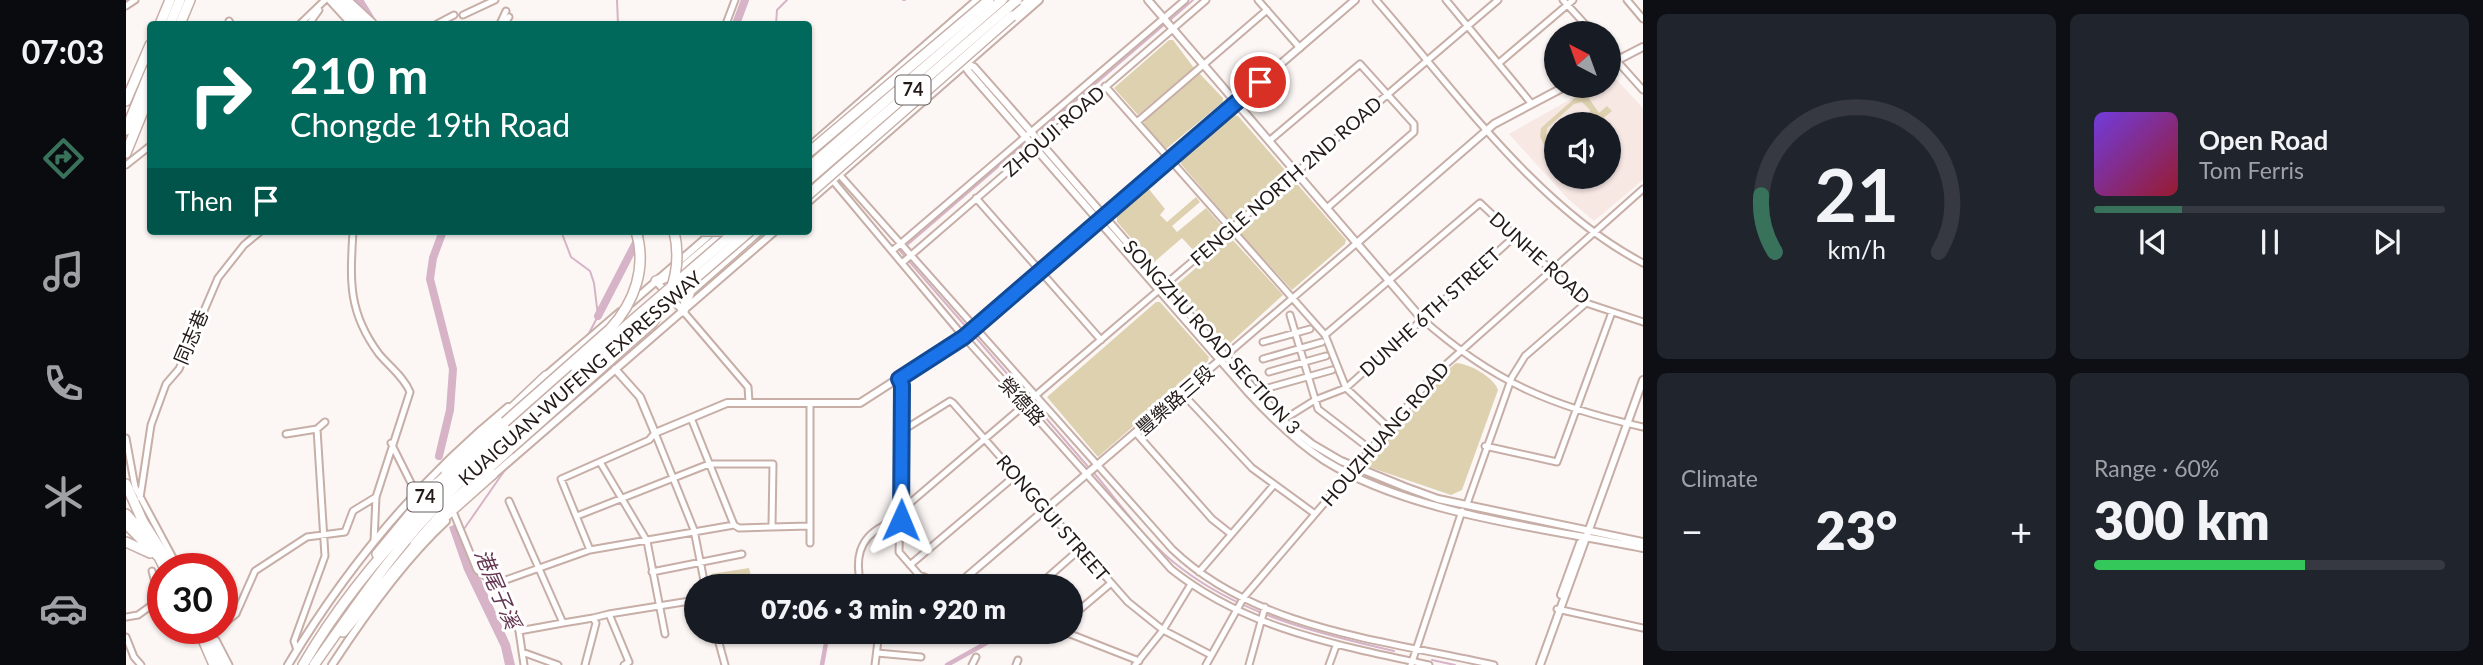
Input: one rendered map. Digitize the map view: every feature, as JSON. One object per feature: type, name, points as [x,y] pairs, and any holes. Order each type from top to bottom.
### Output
[{"type":"highway","points":[[161,21],[170,0]]},
{"type":"highway","points":[[171,21],[180,0]]},
{"type":"highway","points":[[181,21],[190,0]]},
{"type":"highway","points":[[336,0],[356,21]]},
{"type":"highway","points":[[346,0],[369,21]]},
{"type":"highway","points":[[812,147],[989,0]]},
{"type":"highway","name":"74","points":[[812,157],[989,0]]},
{"type":"highway","name":"74","points":[[812,165],[1002,0]]},
{"type":"highway","name":"74","points":[[812,177],[1017,0]]},
{"type":"highway","name":"74","points":[[812,184],[976,43],[1031,0]]},
{"type":"highway","points":[[812,191],[1012,16]]},
{"type":"highway","points":[[126,94],[147,51]]},
{"type":"highway","points":[[126,101],[147,52]]},
{"type":"highway","points":[[126,130],[147,78]]},
{"type":"highway","points":[[126,153],[147,101]]},
{"type":"highway","points":[[432,488],[610,329],[624,312],[638,282],[640,257],[637,235]]},
{"type":"highway","points":[[314,665],[452,502],[509,454],[652,323],[668,299],[676,274],[675,235]]},
{"type":"highway","points":[[656,281],[679,272],[722,235]]},
{"type":"highway","name":"KUAIGUAN-WUFENG EXPRESSWAY","points":[[314,665],[389,561],[430,512],[467,475],[732,235]]},
{"type":"highway","name":"KUAIGUAN-WUFENG EXPRESSWAY","points":[[303,665],[322,634],[423,507],[461,469],[743,235]]},
{"type":"highway","points":[[682,311],[690,291],[753,235]]},
{"type":"highway","name":"74","points":[[322,634],[392,533],[465,451],[547,376]]},
{"type":"highway","name":"74","points":[[415,544],[493,474]]},
{"type":"highway","points":[[126,484],[160,553]]},
{"type":"highway","points":[[126,514],[159,553]]},
{"type":"highway","points":[[126,524],[158,553]]},
{"type":"highway","points":[[126,542],[152,553]]},
{"type":"highway","points":[[205,644],[214,665]]},
{"type":"highway","points":[[216,644],[223,665]]},
{"type":"street","points":[[126,6],[135,0]]},
{"type":"street","points":[[303,21],[327,0]]},
{"type":"street","points":[[311,21],[327,0]]},
{"type":"street","points":[[327,0],[348,21]]},
{"type":"street","points":[[463,15],[495,0]]},
{"type":"street","points":[[727,21],[735,0]]},
{"type":"street","points":[[812,146],[977,0]]},
{"type":"street","points":[[812,199],[1039,0]]},
{"type":"street","points":[[1148,0],[1421,318],[1459,352],[1509,382],[1577,410],[1643,427]]},
{"type":"street","name":"ZHOUJI ROAD","points":[[907,258],[1105,86],[1168,23],[1185,0]]},
{"type":"street","name":"ZHOUJI ROAD","points":[[892,251],[905,245],[1028,134],[1168,23],[1206,0]]},
{"type":"street","points":[[1258,0],[1300,48]]},
{"type":"street","points":[[590,550],[561,479],[649,440],[655,433],[727,403],[860,403],[964,337],[1356,0]]},
{"type":"street","points":[[1376,0],[1544,191],[1596,234],[1643,263]]},
{"type":"street","points":[[1446,0],[1531,103]]},
{"type":"street","name":"FENGLE NORTH 2ND ROAD","points":[[860,574],[859,546],[870,533],[883,526],[985,440],[1498,0]]},
{"type":"street","points":[[1499,63],[1565,2],[1573,0]]},
{"type":"street","points":[[1627,0],[1643,19]]},
{"type":"street","points":[[1565,2],[1582,21]]},
{"type":"street","points":[[1137,122],[1267,10]]},
{"type":"street","points":[[504,21],[507,14]]},
{"type":"street","points":[[443,21],[454,15]]},
{"type":"street","name":"SONGZHU ROAD SECTION 3","points":[[939,32],[967,64],[969,72],[1038,145],[1293,437],[1323,459],[1426,495],[1643,548]]},
{"type":"street","points":[[1621,58],[1643,47]]},
{"type":"street","points":[[1269,141],[1358,64],[1362,64],[1388,94],[1416,129],[1327,208]]},
{"type":"street","points":[[1621,65],[1643,90]]},
{"type":"street","points":[[1105,86],[1324,339],[1346,388],[1389,428]]},
{"type":"street","name":"豐樂路三段","points":[[970,574],[1488,129],[1544,97]]},
{"type":"street","points":[[126,164],[147,148]]},
{"type":"street","name":"榮德路","points":[[812,152],[905,245],[907,258],[964,337],[1160,559],[1191,584],[1261,621],[1336,646],[1429,665]]},
{"type":"street","name":"榮德路","points":[[837,178],[892,251],[907,258],[976,326],[1172,549],[1199,572],[1265,607],[1344,633],[1494,665]]},
{"type":"street","points":[[1640,191],[1643,201]]},
{"type":"street","name":"HOUZHUANG ROAD","points":[[1206,665],[1235,608],[1434,375],[1596,234],[1640,191]]},
{"type":"street","points":[[976,198],[1101,340]]},
{"type":"street","name":"DUNHE ROAD","points":[[1390,281],[1479,203],[1586,303],[1643,322]]},
{"type":"street","name":"同志巷","points":[[140,498],[150,425],[166,384],[179,369],[218,278],[244,245],[256,235]]},
{"type":"street","points":[[353,235],[354,311],[369,340],[410,391],[391,443],[376,497],[374,541]]},
{"type":"street","points":[[288,665],[374,541],[416,492],[476,435],[709,235]]},
{"type":"street","points":[[332,665],[432,534],[493,474],[509,454],[522,449],[770,235]]},
{"type":"street","name":"DUNHE 6TH STREET","points":[[1346,388],[1514,237]]},
{"type":"street","points":[[656,281],[743,379],[750,393],[749,402]]},
{"type":"street","points":[[1263,359],[1324,339],[1390,281]]},
{"type":"street","points":[[1467,504],[1509,382],[1525,356],[1586,303]]},
{"type":"street","points":[[1486,446],[1557,462],[1612,312]]},
{"type":"street","points":[[1281,320],[1290,316],[1318,409],[1370,449]]},
{"type":"street","points":[[1263,342],[1310,329]]},
{"type":"street","points":[[1269,372],[1326,356]]},
{"type":"street","name":"SONGZHU ROAD SECTION 3","points":[[1223,358],[1283,420],[1312,444],[1353,470],[1411,497],[1462,511],[1643,542]]},
{"type":"street","points":[[615,369],[640,397],[694,530],[703,574]]},
{"type":"street","points":[[1268,388],[1332,370]]},
{"type":"street","points":[[899,379],[902,431],[900,552],[918,574]]},
{"type":"street","points":[[1538,665],[1581,542],[1588,534],[1643,380]]},
{"type":"street","points":[[1283,420],[1315,400],[1346,388]]},
{"type":"street","points":[[1182,393],[1230,447],[1273,486],[1315,514]]},
{"type":"street","name":"RONGGUI STREET","points":[[902,431],[950,401],[1110,583],[1163,630],[1211,655]]},
{"type":"street","points":[[810,404],[810,543]]},
{"type":"street","points":[[691,418],[734,525]]},
{"type":"street","points":[[286,434],[317,429],[325,422]]},
{"type":"street","points":[[297,650],[295,641],[324,562],[317,429]]},
{"type":"street","points":[[1136,433],[1212,519],[1231,534]]},
{"type":"street","points":[[126,438],[135,487],[170,553]]},
{"type":"street","points":[[391,443],[416,492]]},
{"type":"street","points":[[600,462],[648,541],[666,634]]},
{"type":"street","points":[[577,516],[709,464],[773,464],[772,526]]},
{"type":"street","points":[[910,565],[1016,475]]},
{"type":"street","points":[[1199,572],[1273,486]]},
{"type":"street","points":[[238,609],[255,571],[307,537],[345,532],[353,512],[376,497]]},
{"type":"street","points":[[509,501],[563,623]]},
{"type":"street","points":[[1411,663],[1462,511]]},
{"type":"street","points":[[454,514],[477,570],[498,586],[519,631],[524,665]]},
{"type":"street","points":[[500,582],[590,550],[648,541],[694,530],[734,525],[739,528],[810,526]]},
{"type":"street","points":[[1052,574],[1080,549]]},
{"type":"street","points":[[652,572],[742,554]]},
{"type":"street","points":[[1083,607],[1110,583]]},
{"type":"street","points":[[1083,640],[1137,663],[1163,630],[1191,584]]},
{"type":"street","points":[[519,631],[684,601]]},
{"type":"street","points":[[1249,665],[1265,607]]},
{"type":"street","points":[[126,617],[138,615],[147,608]]},
{"type":"street","points":[[1559,609],[1643,628]]},
{"type":"street","points":[[609,614],[629,662],[624,665]]},
{"type":"street","points":[[585,665],[596,628],[593,618]]},
{"type":"street","points":[[126,637],[134,657]]},
{"type":"street","points":[[218,644],[229,665]]},
{"type":"street","points":[[719,644],[725,665]]},
{"type":"street","points":[[876,665],[878,644]]},
{"type":"street","points":[[1329,665],[1336,646]]},
{"type":"street","points":[[126,651],[141,665]]},
{"type":"street","points":[[523,652],[558,665]]},
{"type":"street","points":[[877,653],[921,656]]},
{"type":"street","points":[[972,665],[976,657]]},
{"type":"shaded area","points":[[1169,40],[1173,40],[1194,68],[1138,115],[1114,88]]},
{"type":"shaded area","points":[[1199,73],[1223,98],[1223,102],[1166,149],[1144,124],[1145,119]]},
{"type":"shaded area","points":[[1621,84],[1643,108],[1643,180],[1594,221],[1559,189],[1621,189],[1621,112],[1548,112],[1573,98],[1621,98]]},
{"type":"shaded area","points":[[1575,98],[1589,98],[1598,112],[1590,112],[1582,102],[1574,104],[1565,112],[1559,112]]},
{"type":"shaded area","points":[[1607,106],[1611,112],[1600,112]]},
{"type":"shaded area","points":[[1544,114],[1544,173],[1509,134]]},
{"type":"shaded area","points":[[1234,115],[1238,116],[1285,170],[1285,174],[1232,219],[1228,219],[1181,164],[1181,160]]},
{"type":"shaded area","points":[[1544,125],[1544,144],[1540,137]]},
{"type":"shaded area","points":[[1293,184],[1298,185],[1346,240],[1345,244],[1292,290],[1240,233]]},
{"type":"shaded area","points":[[1148,188],[1165,209],[1160,215],[1167,222],[1196,197],[1200,202],[1172,226],[1177,232],[1206,208],[1221,225],[1221,229],[1194,251],[1182,238],[1153,263],[1117,222],[1117,215]]},
{"type":"shaded area","points":[[1231,238],[1283,295],[1228,345],[1175,289],[1176,285]]},
{"type":"shaded area","points":[[1156,302],[1160,302],[1209,357],[1208,361],[1098,457],[1047,397]]},
{"type":"shaded area","points":[[1456,363],[1480,372],[1496,385],[1498,390],[1462,490],[1451,495],[1369,467],[1368,463],[1438,378]]},
{"type":"shaded area","points":[[456,524],[510,644],[515,665],[505,665],[501,647],[464,570],[449,527]]},
{"type":"shaded area","points":[[749,568],[751,574],[711,574]]},
{"type":"waterway","points":[[359,0],[372,21]]},
{"type":"waterway","points":[[617,0],[618,21]]},
{"type":"waterway","points":[[737,21],[745,0]]},
{"type":"waterway","points":[[776,21],[777,10],[787,0]]},
{"type":"waterway","points":[[1170,20],[1193,0]]},
{"type":"waterway","points":[[1037,134],[1165,24]]},
{"type":"waterway","points":[[906,246],[1027,142]]},
{"type":"waterway","points":[[439,456],[450,410],[453,369],[430,279],[433,258],[442,235]]},
{"type":"waterway","points":[[563,235],[571,257],[590,271],[594,283],[598,316],[587,337]]},
{"type":"waterway","points":[[598,316],[640,235]]},
{"type":"waterway","points":[[902,249],[900,251],[968,329]]},
{"type":"waterway","points":[[972,333],[1028,398]]},
{"type":"waterway","points":[[1032,402],[1090,469]]},
{"type":"waterway","points":[[464,529],[507,467]]},
{"type":"waterway","points":[[1094,473],[1157,547],[1205,584],[1283,621],[1394,651]]},
{"type":"waterway","points":[[822,665],[826,644]]},
{"type":"waterway","points":[[947,665],[985,644]]},
{"type":"waterway","points":[[1432,660],[1455,665]]},
{"type":"route","points":[[901,520],[902,385],[899,379],[964,337],[1260,82]]},
{"type":"water label","name":"港尾子溪","points":[[497,589]]}]
